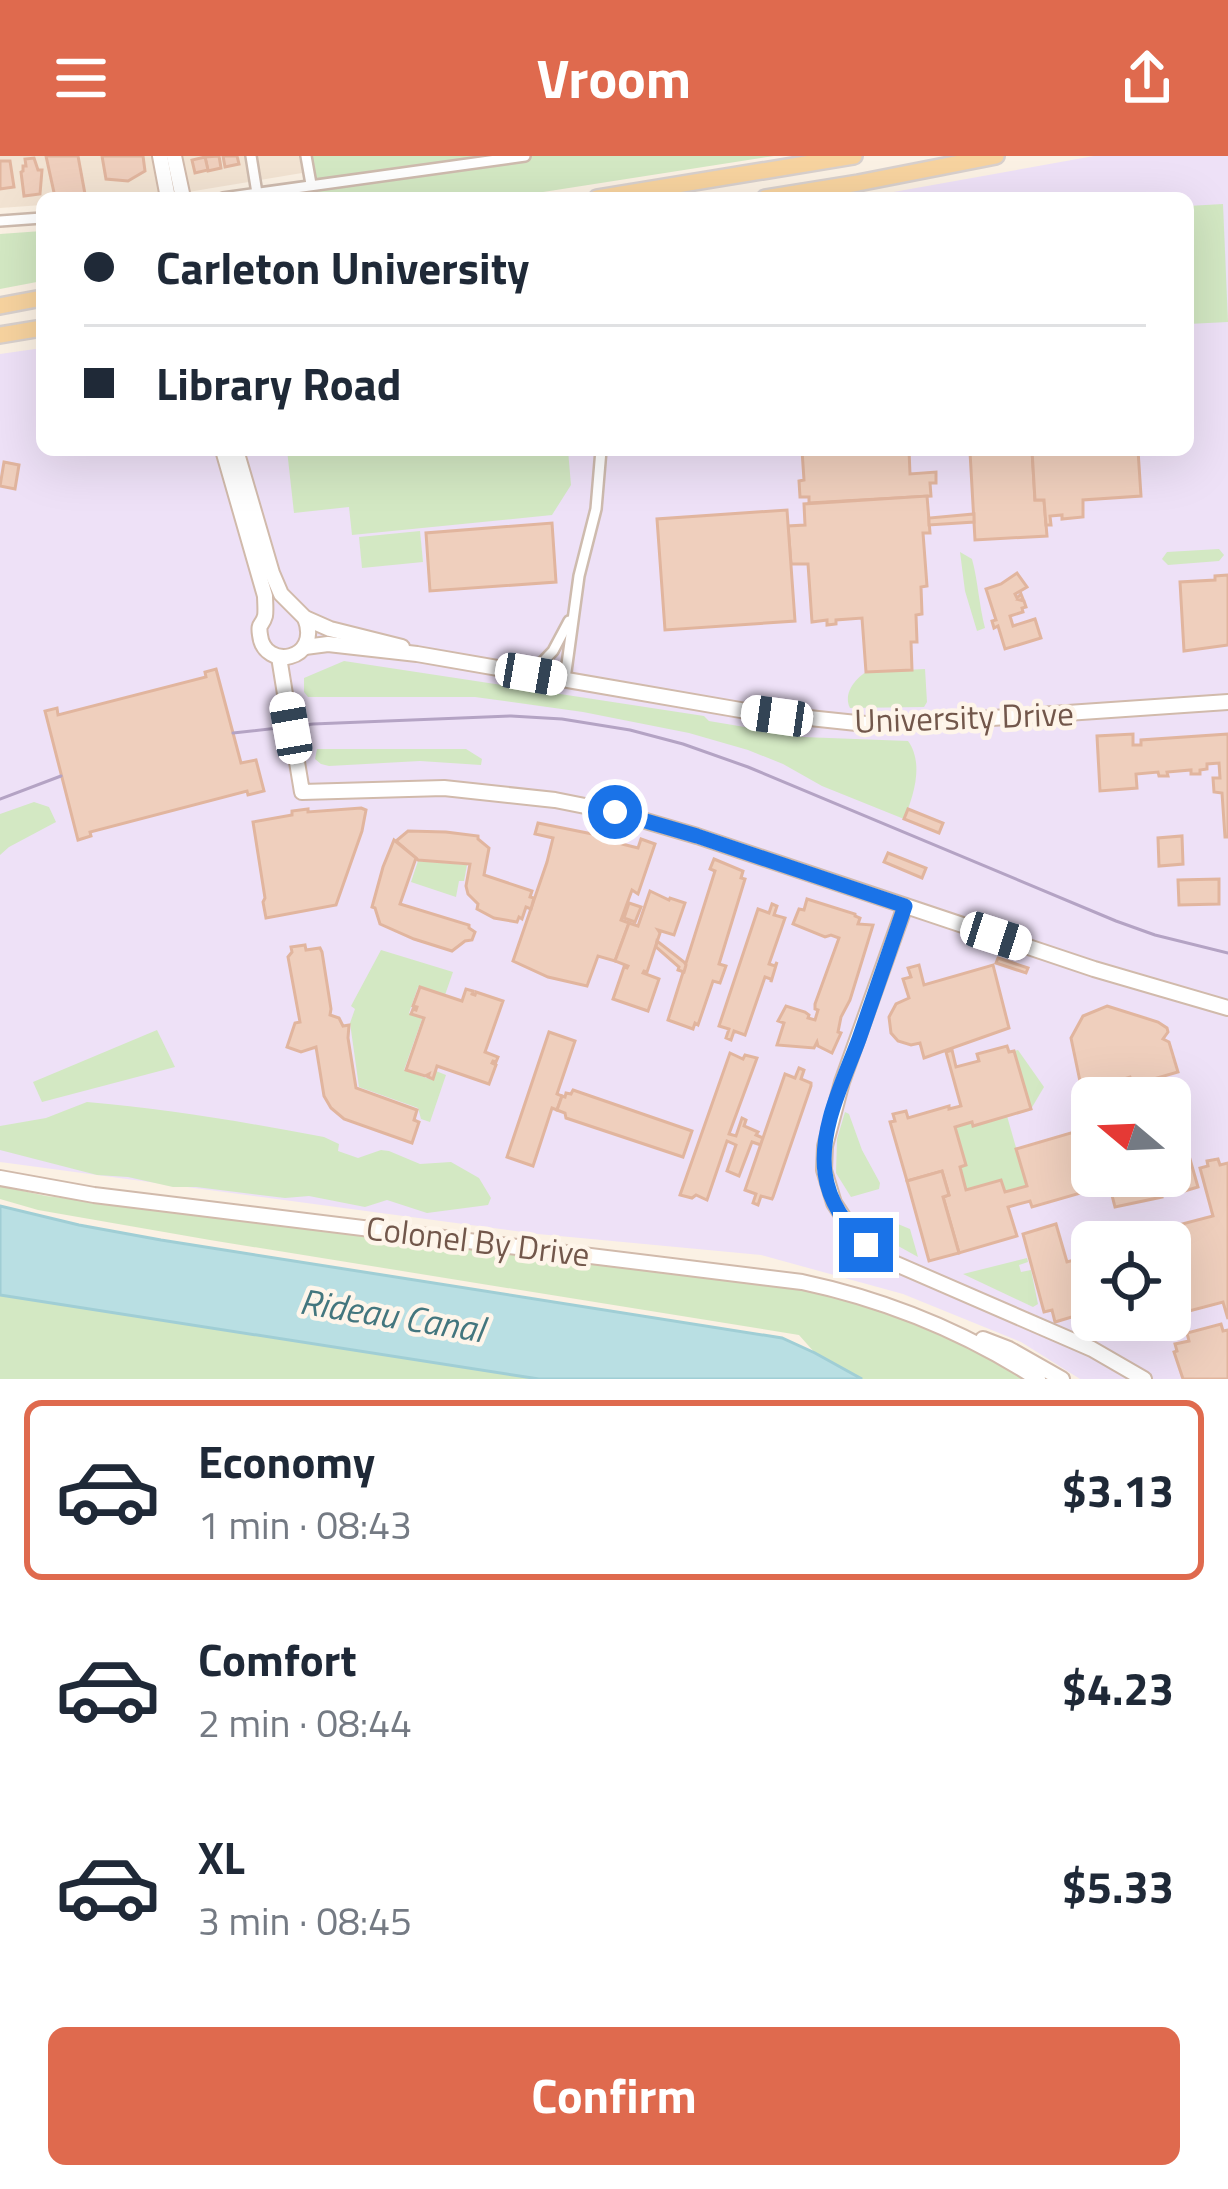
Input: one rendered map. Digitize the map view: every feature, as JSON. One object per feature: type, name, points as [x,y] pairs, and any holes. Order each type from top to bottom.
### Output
[{"type":"main road","points":[[634,192],[854,156]]},
{"type":"main road","points":[[802,192],[996,156]]},
{"type":"main road","points":[[0,305],[36,299]]},
{"type":"main road","points":[[0,334],[36,332]]},
{"type":"street","points":[[160,156],[165,192]]},
{"type":"street","points":[[174,156],[182,192]]},
{"type":"street","points":[[251,156],[257,192]]},
{"type":"street","points":[[307,156],[311,184]]},
{"type":"street","points":[[263,192],[525,156]]},
{"type":"street","points":[[854,156],[858,183]]},
{"type":"street","points":[[0,220],[36,218]]},
{"type":"street","points":[[225,456],[266,596],[260,639],[279,657],[293,656],[304,647],[309,632],[281,595],[272,573],[238,456]]},
{"type":"street","points":[[531,674],[561,640],[596,509],[600,456]]},
{"type":"street","points":[[565,679],[576,592]]},
{"type":"street","points":[[265,617],[278,608],[299,614]]},
{"type":"street","name":"University Drive","points":[[299,614],[330,629],[417,654]]},
{"type":"street","name":"University Drive","points":[[304,647],[334,644],[417,654],[752,712],[866,724],[1228,702]]},
{"type":"street","points":[[279,657],[302,793],[444,788],[572,803],[654,823],[1106,973],[1228,1008]]},
{"type":"street","points":[[905,906],[829,1127],[824,1170],[834,1203],[853,1232],[880,1257],[1091,1349],[1144,1379]]},
{"type":"street","name":"Colonel By Drive","points":[[0,1178],[81,1194],[783,1278],[858,1295],[1010,1349],[1062,1379]]},
{"type":"street","name":"Colonel By Drive","points":[[950,1329],[1038,1379]]},
{"type":"shaded area","points":[[0,156],[299,156],[302,173],[188,192],[36,192],[36,205],[0,208]]},
{"type":"shaded area","points":[[1094,156],[1228,156],[1228,1379],[1080,1379],[1021,1342],[903,1294],[761,1255],[538,1234],[0,1162],[0,354],[36,349],[36,456],[1194,456],[1194,192],[893,192]]},
{"type":"green space","points":[[310,156],[774,156],[543,192],[315,192]]},
{"type":"green space","points":[[1223,204],[1228,322],[1194,324],[1194,206]]},
{"type":"green space","points":[[36,231],[36,282],[0,289],[0,234]]},
{"type":"green space","points":[[288,456],[569,456],[571,485],[552,515],[352,535],[349,507],[294,513]]},
{"type":"green space","points":[[420,531],[423,562],[362,568],[359,537]]},
{"type":"green space","points":[[1219,549],[1224,555],[1219,561],[1168,565],[1162,559],[1167,552]]},
{"type":"green space","points":[[960,552],[972,559],[974,567],[985,628],[977,631],[965,591]]},
{"type":"green space","points":[[344,661],[704,716],[709,721],[803,737],[908,741],[916,759],[914,790],[904,819],[748,750],[689,733],[475,697],[308,697],[304,678]]},
{"type":"green space","points":[[925,669],[924,707],[850,708],[851,688],[866,672]]},
{"type":"green space","points":[[317,749],[466,749],[482,759],[481,765],[420,761],[329,766],[315,759]]},
{"type":"green space","points":[[34,802],[49,807],[56,822],[0,855],[0,814]]},
{"type":"green space","points":[[418,861],[467,865],[456,897],[411,882]]},
{"type":"green space","points":[[381,950],[453,972],[445,995],[418,987],[409,1013],[422,1019],[404,1070],[432,1080],[436,1071],[446,1075],[430,1122],[421,1119],[418,1108],[359,1087],[350,1023],[355,1009],[351,1006]]},
{"type":"green space","points":[[157,1030],[175,1067],[42,1102],[33,1082]]},
{"type":"green space","points":[[1018,1050],[1044,1087],[1031,1109],[1014,1051]]},
{"type":"green space","points":[[87,1102],[324,1137],[339,1144],[338,1151],[358,1158],[381,1150],[420,1164],[451,1162],[479,1178],[491,1198],[488,1205],[427,1213],[387,1200],[365,1207],[309,1196],[173,1187],[97,1175],[0,1150],[0,1126],[46,1118]]},
{"type":"green space","points":[[845,1112],[880,1183],[879,1189],[851,1197],[836,1173],[837,1139]]},
{"type":"green space","points":[[1007,1116],[1027,1186],[1005,1192],[1000,1180],[966,1190],[960,1167],[966,1164],[955,1127]]},
{"type":"green space","points":[[0,1186],[46,1196],[755,1281],[888,1313],[1029,1379],[862,1379],[815,1353],[799,1335],[38,1210],[0,1199]]},
{"type":"green space","points":[[893,1222],[910,1229],[918,1257],[873,1232]]},
{"type":"green space","points":[[1027,1258],[1028,1262],[1019,1265],[1021,1272],[1031,1270],[1038,1304],[1033,1307],[963,1274]]},
{"type":"green space","points":[[0,1295],[539,1379],[0,1379]]},
{"type":"water","name":"Rideau Canal","points":[[0,1206],[161,1240],[782,1338],[862,1379],[539,1379],[0,1295]]},
{"type":"building","points":[[46,156],[78,156],[85,192],[54,192]]},
{"type":"building","points":[[102,156],[143,156],[145,171],[128,181],[106,179]]},
{"type":"building","points":[[219,156],[221,168],[208,171],[205,157]]},
{"type":"building","points":[[223,156],[237,156],[239,164],[225,167]]},
{"type":"building","points":[[205,157],[208,170],[195,173],[192,160]]},
{"type":"building","points":[[34,158],[42,170],[36,194],[24,196],[21,172],[25,159]]},
{"type":"building","points":[[0,161],[10,161],[14,187],[0,189]]},
{"type":"building","points":[[802,456],[909,456],[910,474],[936,472],[936,483],[930,483],[931,496],[809,503],[809,497],[800,497],[799,481],[804,480]]},
{"type":"building","points":[[970,456],[1032,456],[1035,500],[1044,500],[1047,536],[975,540]]},
{"type":"building","points":[[1032,456],[1138,456],[1141,496],[1083,500],[1083,517],[1050,516],[1051,525],[1046,525],[1044,500],[1035,500]]},
{"type":"building","points":[[4,462],[19,465],[15,489],[0,486]]},
{"type":"building","points":[[927,496],[930,533],[923,533],[927,586],[921,587],[922,614],[916,615],[917,642],[911,642],[912,670],[866,672],[862,618],[827,625],[827,620],[812,622],[808,564],[791,564],[788,526],[805,525],[804,504]]},
{"type":"building","points":[[787,510],[795,621],[665,630],[657,519]]},
{"type":"building","points":[[974,514],[974,522],[929,525],[929,518]]},
{"type":"building","points":[[552,523],[556,582],[430,591],[426,533]]},
{"type":"building","points":[[1017,573],[1027,587],[1015,594],[1017,598],[1021,594],[1026,607],[1010,616],[1013,626],[1035,619],[1041,638],[1005,649],[998,626],[994,628],[986,589]]},
{"type":"building","points":[[1228,575],[1228,645],[1184,651],[1180,582]]},
{"type":"building","points":[[216,669],[241,763],[256,760],[264,791],[248,795],[247,791],[90,832],[91,836],[78,840],[45,711],[57,708],[58,715],[206,677],[205,672]]},
{"type":"building","points":[[1133,734],[1133,745],[1141,745],[1141,740],[1228,734],[1228,837],[1222,793],[1214,792],[1219,763],[1207,764],[1200,774],[1191,774],[1191,770],[1167,772],[1168,776],[1136,774],[1137,788],[1100,791],[1097,736]]},
{"type":"building","points":[[908,809],[943,823],[939,833],[904,819]]},
{"type":"building","points":[[366,810],[362,831],[336,905],[266,918],[253,822],[292,815],[292,811]]},
{"type":"building","points":[[538,823],[622,840],[638,848],[641,839],[655,844],[638,894],[632,890],[621,920],[629,923],[615,961],[598,956],[587,986],[548,977],[513,961],[553,838],[535,834]]},
{"type":"building","points":[[408,831],[478,836],[489,848],[484,875],[532,891],[531,909],[526,907],[517,922],[477,909],[466,886],[470,864],[418,860],[396,841]]},
{"type":"building","points":[[1182,836],[1183,864],[1159,866],[1158,838]]},
{"type":"building","points":[[394,840],[416,858],[400,904],[469,925],[475,932],[472,940],[452,951],[380,924],[372,907]]},
{"type":"building","points":[[888,853],[926,868],[922,878],[884,862]]},
{"type":"building","points":[[714,859],[743,871],[741,878],[745,879],[719,964],[726,966],[720,983],[713,981],[693,1029],[668,1020],[715,871],[710,869]]},
{"type":"building","points":[[1219,879],[1219,904],[1179,905],[1178,880]]},
{"type":"building","points":[[650,891],[685,903],[674,935],[658,930],[643,973],[659,979],[648,1011],[613,999],[628,966],[615,961],[629,923],[638,926]]},
{"type":"building","points":[[807,899],[855,914],[860,918],[858,924],[873,925],[832,1053],[817,1042],[814,1048],[777,1045],[784,1023],[778,1021],[786,1006],[815,1020],[815,1004],[839,938],[793,924]]},
{"type":"building","points":[[629,903],[641,907],[635,922],[624,918]]},
{"type":"building","points":[[772,904],[777,906],[774,915],[785,918],[769,964],[777,962],[771,982],[765,977],[745,1035],[734,1031],[731,1040],[726,1038],[729,1029],[719,1026],[758,909],[769,913]]},
{"type":"building","points":[[657,941],[684,962],[684,972],[656,947]]},
{"type":"building","points":[[305,945],[306,950],[320,948],[322,952],[330,1015],[343,1026],[349,1025],[356,1088],[417,1110],[414,1120],[419,1122],[412,1143],[344,1119],[324,1096],[316,1047],[301,1052],[287,1047],[295,1023],[300,1022],[288,957],[291,947]]},
{"type":"building","points":[[998,958],[1028,968],[1026,973],[996,963]]},
{"type":"building","points":[[919,965],[924,985],[993,965],[1009,1028],[924,1058],[920,1043],[898,1041],[891,1033],[889,1017],[896,1004],[909,998],[903,979],[911,977],[908,968]]},
{"type":"building","points":[[420,987],[462,1001],[466,989],[503,1001],[485,1052],[498,1057],[492,1063],[496,1065],[489,1084],[437,1066],[433,1079],[406,1070],[424,1018],[411,1014]]},
{"type":"building","points":[[1107,1006],[1158,1022],[1167,1028],[1163,1039],[1169,1042],[1178,1072],[1161,1077],[1079,1077],[1071,1038],[1083,1016]]},
{"type":"building","points":[[549,1032],[575,1041],[557,1094],[562,1096],[557,1110],[552,1108],[533,1166],[507,1157]]},
{"type":"building","points":[[1007,1046],[1009,1052],[1014,1051],[1031,1109],[955,1127],[966,1165],[960,1167],[966,1190],[1001,1180],[1005,1192],[1027,1186],[1016,1149],[1071,1133],[1071,1196],[1032,1207],[1030,1201],[1008,1207],[1017,1236],[959,1253],[943,1197],[949,1195],[942,1171],[907,1181],[890,1122],[895,1121],[893,1114],[906,1111],[908,1118],[961,1106],[946,1052],[952,1050],[956,1067],[979,1061],[977,1054]]},
{"type":"building","points":[[730,1053],[757,1058],[729,1134],[736,1136],[742,1118],[744,1126],[763,1138],[761,1145],[752,1142],[739,1176],[727,1171],[736,1145],[727,1141],[707,1200],[680,1195]]},
{"type":"building","points":[[799,1068],[804,1070],[801,1079],[811,1086],[773,1197],[761,1196],[758,1205],[753,1203],[756,1194],[745,1190],[785,1074],[795,1078]]},
{"type":"building","points":[[573,1090],[692,1131],[683,1157],[566,1118],[557,1110],[562,1096]]},
{"type":"building","points":[[1207,1161],[1228,1163],[1228,1319],[1223,1302],[1191,1310],[1191,1222],[1213,1216],[1200,1168],[1208,1166]]},
{"type":"building","points":[[1191,1163],[1198,1187],[1191,1189]]},
{"type":"building","points":[[942,1171],[949,1195],[943,1197],[959,1253],[929,1261],[907,1181]]},
{"type":"building","points":[[1112,1197],[1162,1197],[1115,1207]]},
{"type":"building","points":[[1056,1224],[1067,1262],[1071,1261],[1071,1317],[1055,1322],[1052,1310],[1044,1312],[1023,1234]]},
{"type":"building","points":[[1221,1324],[1223,1331],[1228,1330],[1228,1379],[1183,1379],[1175,1344],[1191,1341],[1191,1332]]},
{"type":"tram line","points":[[233,733],[313,724],[511,716],[630,730],[748,767],[1116,921],[1228,953]]},
{"type":"tram line","points":[[0,799],[61,776]]},
{"type":"route","points":[[615,812],[905,906],[842,1082],[825,1146],[824,1170],[834,1203],[866,1245]]}]
